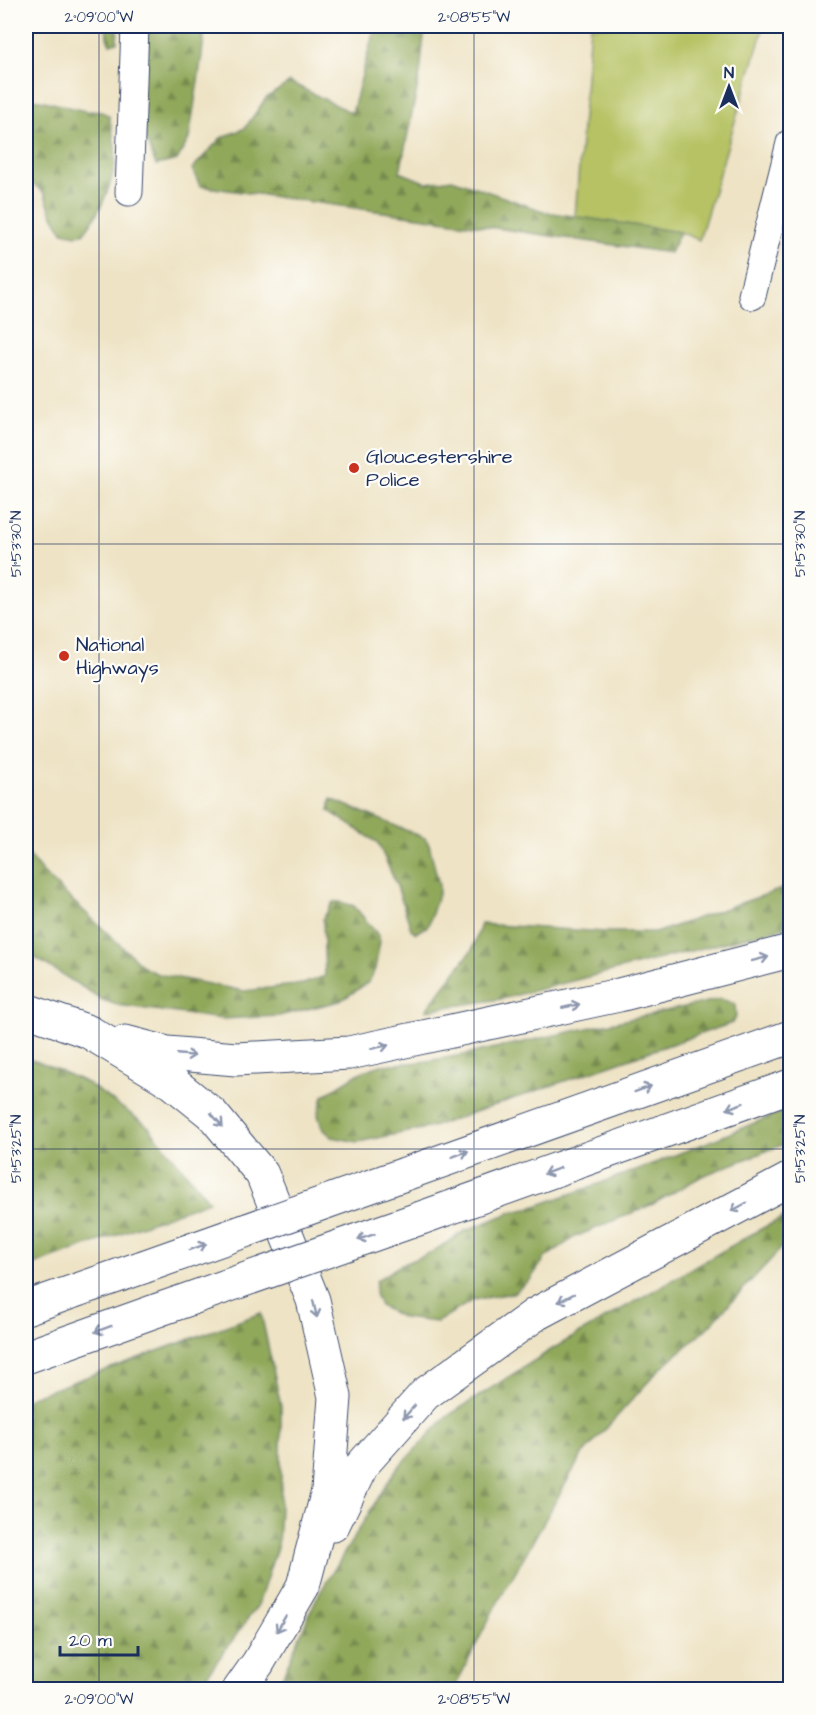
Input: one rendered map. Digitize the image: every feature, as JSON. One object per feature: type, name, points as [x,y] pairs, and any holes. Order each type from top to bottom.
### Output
[{"type":"highway","points":[[26,1010],[78,1028],[166,1053],[236,1059],[349,1053],[619,995],[790,951]]},
{"type":"highway","points":[[26,990],[78,1028],[172,1082],[212,1114],[262,1174],[313,1300],[335,1397],[328,1491],[303,1586]]},
{"type":"highway","points":[[26,1308],[790,1037]]},
{"type":"highway","points":[[26,1357],[790,1086]]},
{"type":"highway","points":[[239,1689],[258,1664],[303,1586],[362,1466],[425,1394],[536,1314],[790,1179]]},
{"type":"street","points":[[129,192],[135,26]]},
{"type":"street","points":[[752,296],[790,143]]},
{"type":"green space","points":[[106,26],[118,26],[117,42],[110,44]]},
{"type":"green space","points":[[143,26],[205,26],[189,139],[177,160],[156,165],[137,116]]},
{"type":"green space","points":[[375,26],[425,26],[420,74],[400,172],[427,183],[452,179],[546,212],[680,232],[670,253],[200,186],[192,169],[221,138],[245,128],[266,98],[290,82],[352,113]]},
{"type":"green space","points":[[590,26],[764,26],[699,240],[680,232],[575,217]]},
{"type":"green space","points":[[26,98],[101,112],[109,116],[115,148],[114,170],[107,194],[96,216],[83,234],[63,232],[52,214],[44,193],[26,178]]},
{"type":"green space","points":[[26,231],[33,243],[33,250],[26,281]]},
{"type":"green space","points":[[331,799],[425,838],[429,844],[439,885],[439,892],[428,926],[416,933],[411,929],[397,886],[378,843],[329,811]]},
{"type":"green space","points":[[26,852],[42,872],[145,968],[158,974],[244,991],[303,984],[325,976],[323,919],[333,902],[354,906],[377,934],[380,941],[375,969],[369,982],[340,1001],[279,1016],[222,1019],[117,1005],[103,1000],[26,952]]},
{"type":"green space","points":[[790,886],[790,926],[501,999],[426,1010],[472,950],[481,924],[606,932],[658,932]]},
{"type":"green space","points":[[721,999],[735,1004],[736,1017],[732,1023],[432,1127],[358,1142],[332,1137],[322,1128],[318,1115],[323,1096],[361,1072],[381,1065],[422,1062],[463,1055]]},
{"type":"green space","points":[[26,1058],[87,1083],[148,1126],[209,1201],[26,1268]]},
{"type":"green space","points":[[790,1108],[790,1142],[702,1176],[653,1204],[575,1237],[545,1258],[530,1280],[513,1293],[473,1300],[437,1322],[403,1318],[380,1306],[375,1294],[376,1281],[399,1266],[434,1251],[465,1231],[512,1212],[527,1209],[627,1174]]},
{"type":"green space","points":[[790,1214],[790,1239],[707,1328],[658,1371],[582,1455],[493,1611],[454,1689],[277,1689],[316,1599],[394,1472],[446,1417],[554,1348]]},
{"type":"green space","points":[[261,1313],[281,1406],[281,1489],[278,1544],[258,1605],[197,1689],[26,1689],[26,1399]]},
{"type":"place","name":"Gloucestershire Police","points":[[354,468]]},
{"type":"place","name":"National Highways","points":[[64,656]]}]
